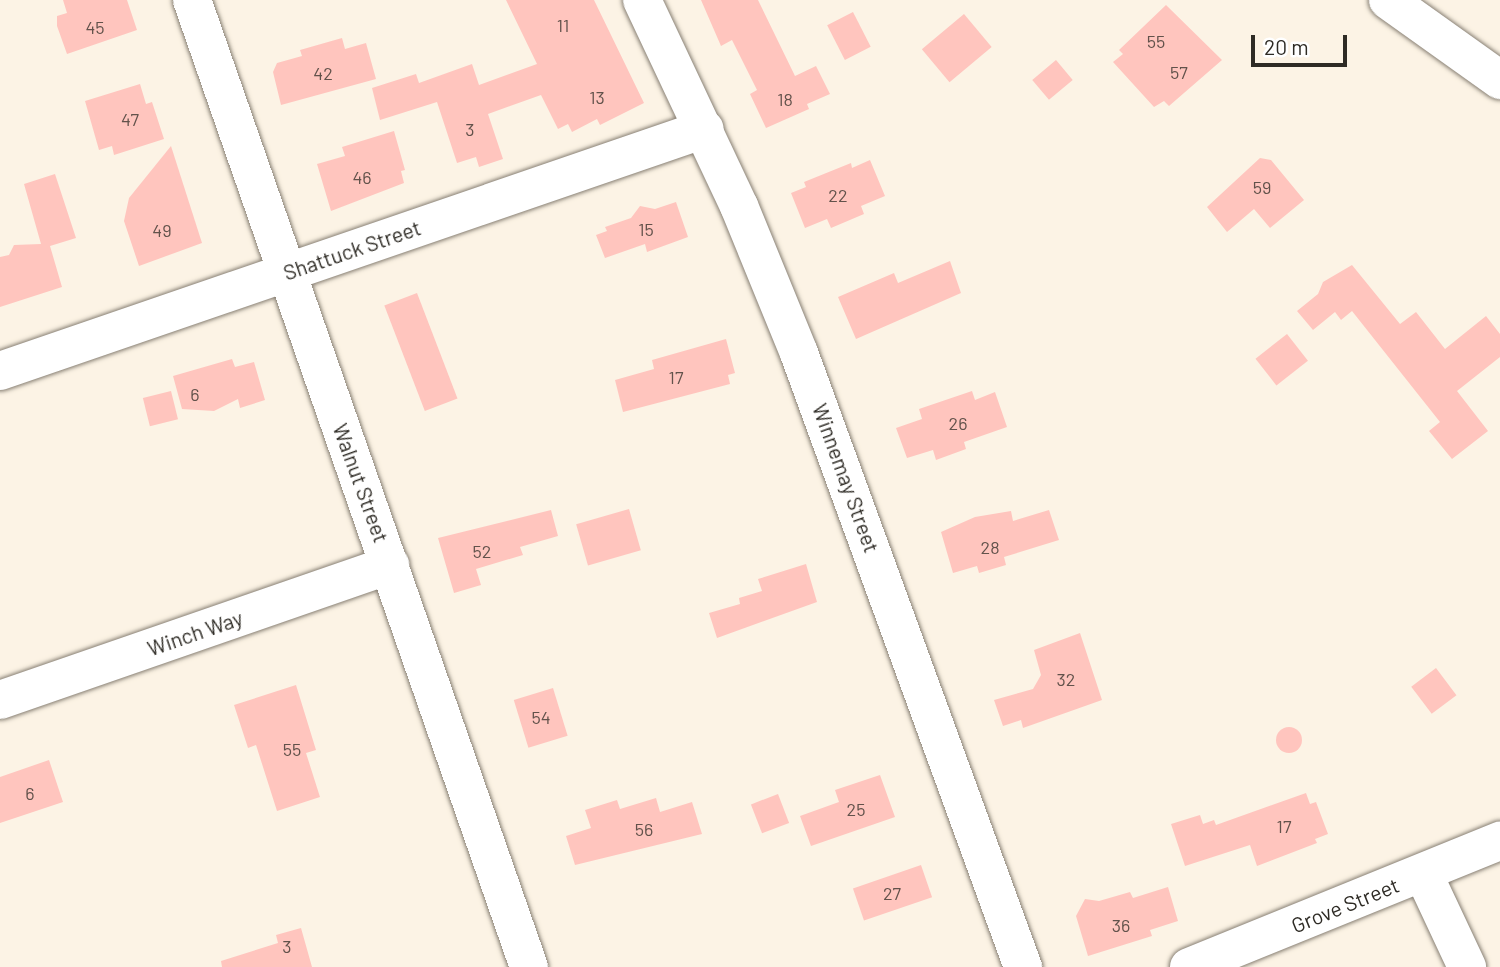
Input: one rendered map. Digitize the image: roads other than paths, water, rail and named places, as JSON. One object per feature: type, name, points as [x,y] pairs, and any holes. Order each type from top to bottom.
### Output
[{"type":"street","name":"Walnut Street","points":[[192,0],[529,967]]},
{"type":"street","name":"Winnemay Street","points":[[642,0],[705,129],[831,435],[1023,967]]},
{"type":"street","points":[[1388,0],[1500,80]]},
{"type":"street","name":"Shattuck Street","points":[[0,371],[705,129]]},
{"type":"street","name":"Winch Way","points":[[0,700],[390,565]]},
{"type":"street","name":"Grove Street","points":[[1189,967],[1500,841]]},
{"type":"street","points":[[1423,873],[1467,967]]}]
